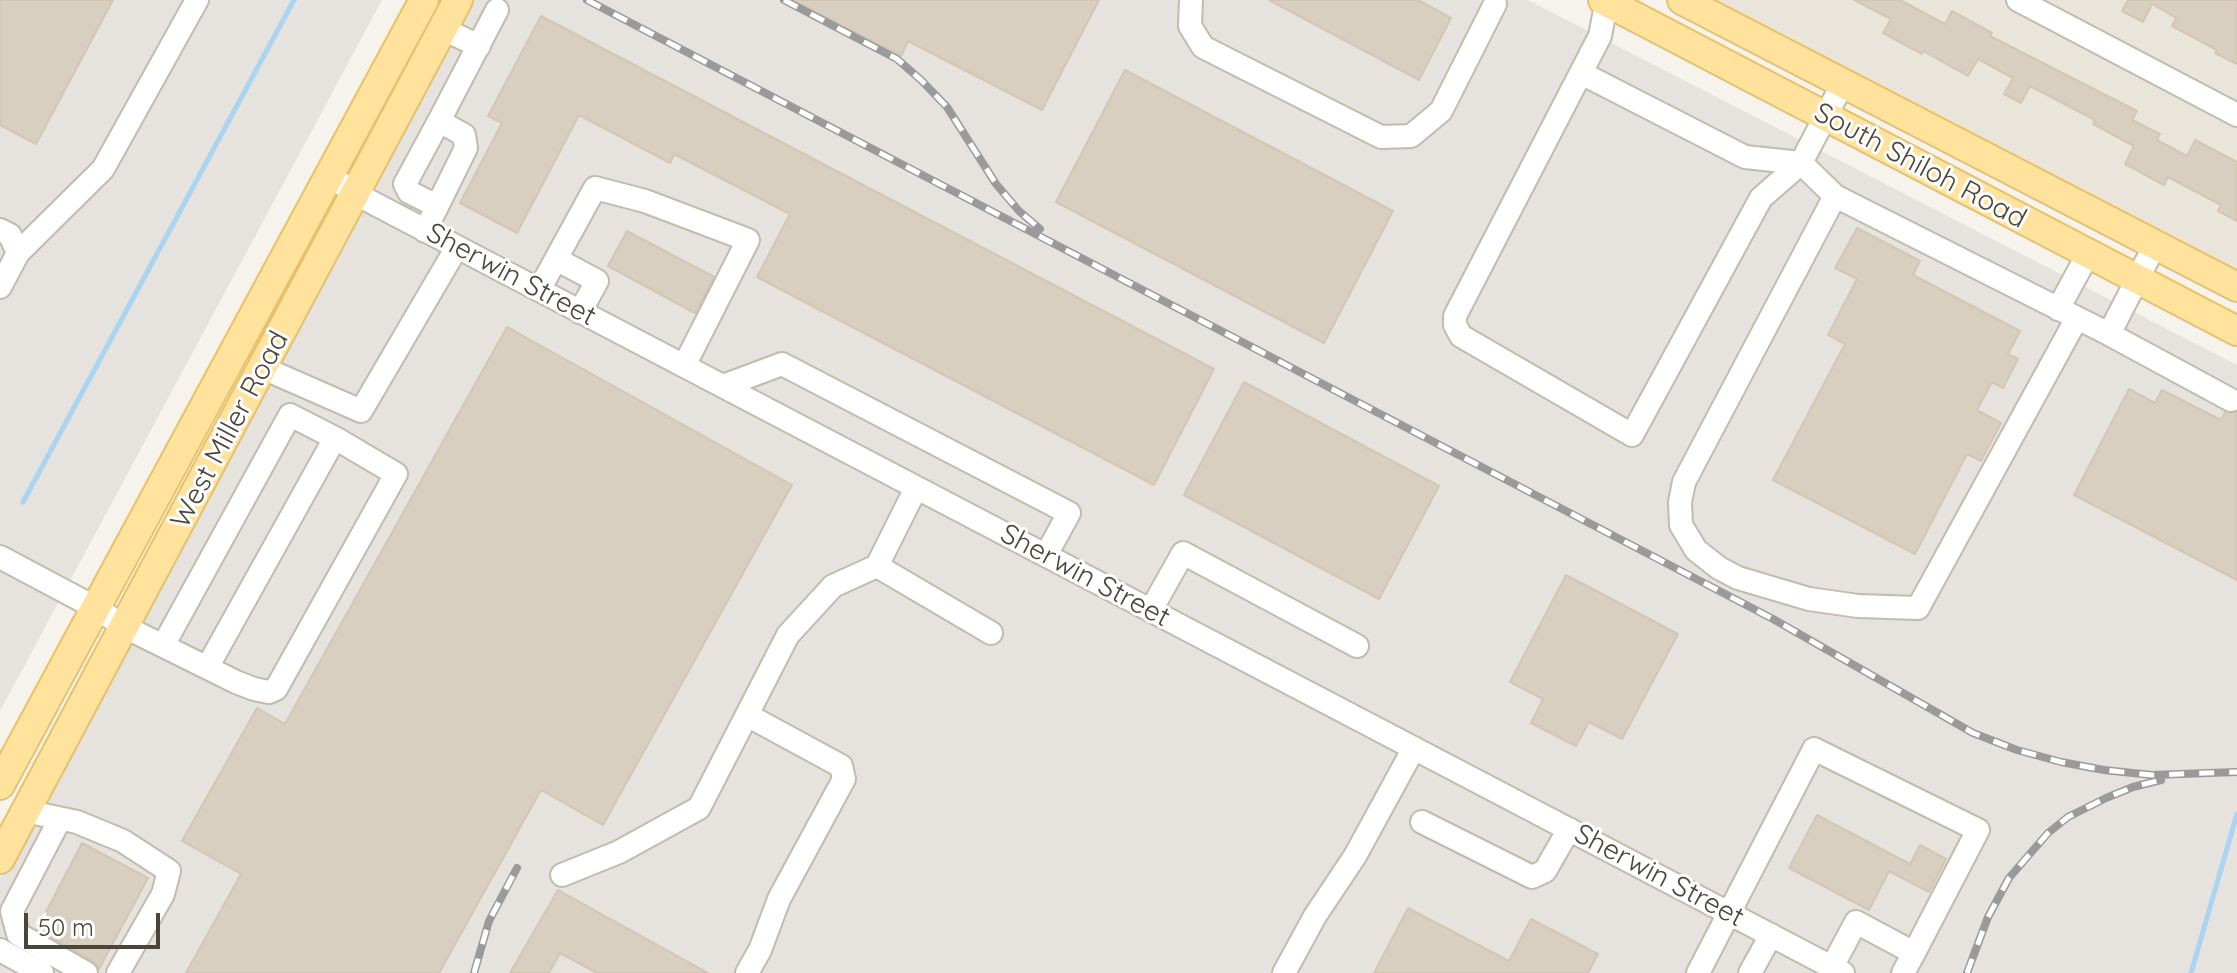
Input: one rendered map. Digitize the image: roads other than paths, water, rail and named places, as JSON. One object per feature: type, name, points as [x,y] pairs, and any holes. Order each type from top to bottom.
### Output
[{"type":"main road","name":"West Miller Road","points":[[0,785],[424,0]]},
{"type":"main road","name":"West Miller Road","points":[[0,859],[458,0]]},
{"type":"main road","name":"South Shiloh Road","points":[[1682,0],[2237,287]]},
{"type":"main road","name":"South Shiloh Road","points":[[1605,1],[2237,331]]},
{"type":"street","points":[[0,287],[18,253],[103,169],[197,0]]},
{"type":"street","points":[[1191,0],[1190,26],[1203,47],[1381,137],[1411,136],[1441,111],[1493,1]]},
{"type":"street","points":[[2018,0],[2237,115]]},
{"type":"street","points":[[1605,1],[1600,36],[1455,316],[1455,325],[1461,336],[1632,435],[1761,198],[1801,163],[1843,83]]},
{"type":"street","points":[[437,206],[409,192],[405,184],[497,10]]},
{"type":"street","points":[[443,29],[479,46]]},
{"type":"street","points":[[1581,73],[1745,157],[1801,163],[1835,196],[2109,334],[2231,400]]},
{"type":"street","points":[[425,231],[466,148],[464,135],[439,121]]},
{"type":"street","name":"Sherwin Street","points":[[329,175],[356,194],[425,231],[1838,970]]},
{"type":"street","points":[[539,290],[595,188],[645,201],[748,240],[684,366]]},
{"type":"street","points":[[1835,196],[1684,482],[1680,502],[1681,525],[1696,550],[1719,568],[1738,578],[1809,599],[1858,606],[1918,608],[2068,313],[2088,254]]},
{"type":"street","points":[[0,230],[10,235],[18,253]]},
{"type":"street","points":[[2109,334],[2155,245]]},
{"type":"street","points":[[263,368],[361,411],[457,247]]},
{"type":"street","points":[[556,259],[597,281],[580,312]]},
{"type":"street","points":[[723,386],[782,364],[1069,513],[1046,555]]},
{"type":"street","points":[[0,557],[96,608],[125,627],[254,689],[269,692],[281,684],[396,474],[290,415],[164,644]]},
{"type":"street","points":[[208,666],[335,438]]},
{"type":"street","points":[[562,875],[619,852],[699,808],[788,635],[833,586],[877,566],[916,488]]},
{"type":"street","points":[[1151,610],[1183,553],[1357,646]]},
{"type":"street","points":[[877,566],[991,633]]},
{"type":"street","points":[[747,715],[841,766],[844,779],[779,899],[760,950],[747,973]]},
{"type":"street","points":[[1284,973],[1315,916],[1355,856],[1414,748]]},
{"type":"street","points":[[1698,973],[1814,749],[1978,830],[1908,963],[1856,922],[1838,970]]},
{"type":"street","points":[[25,811],[77,822],[123,841],[169,871],[163,894],[118,973]]},
{"type":"street","points":[[60,819],[12,911],[18,934],[86,973]]},
{"type":"street","points":[[1422,822],[1532,877],[1545,871],[1569,829]]},
{"type":"street","points":[[1753,972],[1771,935]]},
{"type":"street","points":[[0,950],[42,973]]},
{"type":"waterway","points":[[23,502],[294,0]]},
{"type":"waterway","points":[[2191,973],[2237,814]]},
{"type":"railway","points":[[587,0],[1773,619],[1973,733],[2017,750],[2104,770],[2152,775],[2237,772]]},
{"type":"railway","points":[[784,0],[897,59],[921,80],[947,107],[996,184],[1019,211],[1040,229]]},
{"type":"railway","points":[[1967,973],[1988,917],[2009,878],[2048,833],[2068,817],[2106,798],[2161,780]]},
{"type":"railway","points":[[474,973],[489,921],[517,868]]}]
